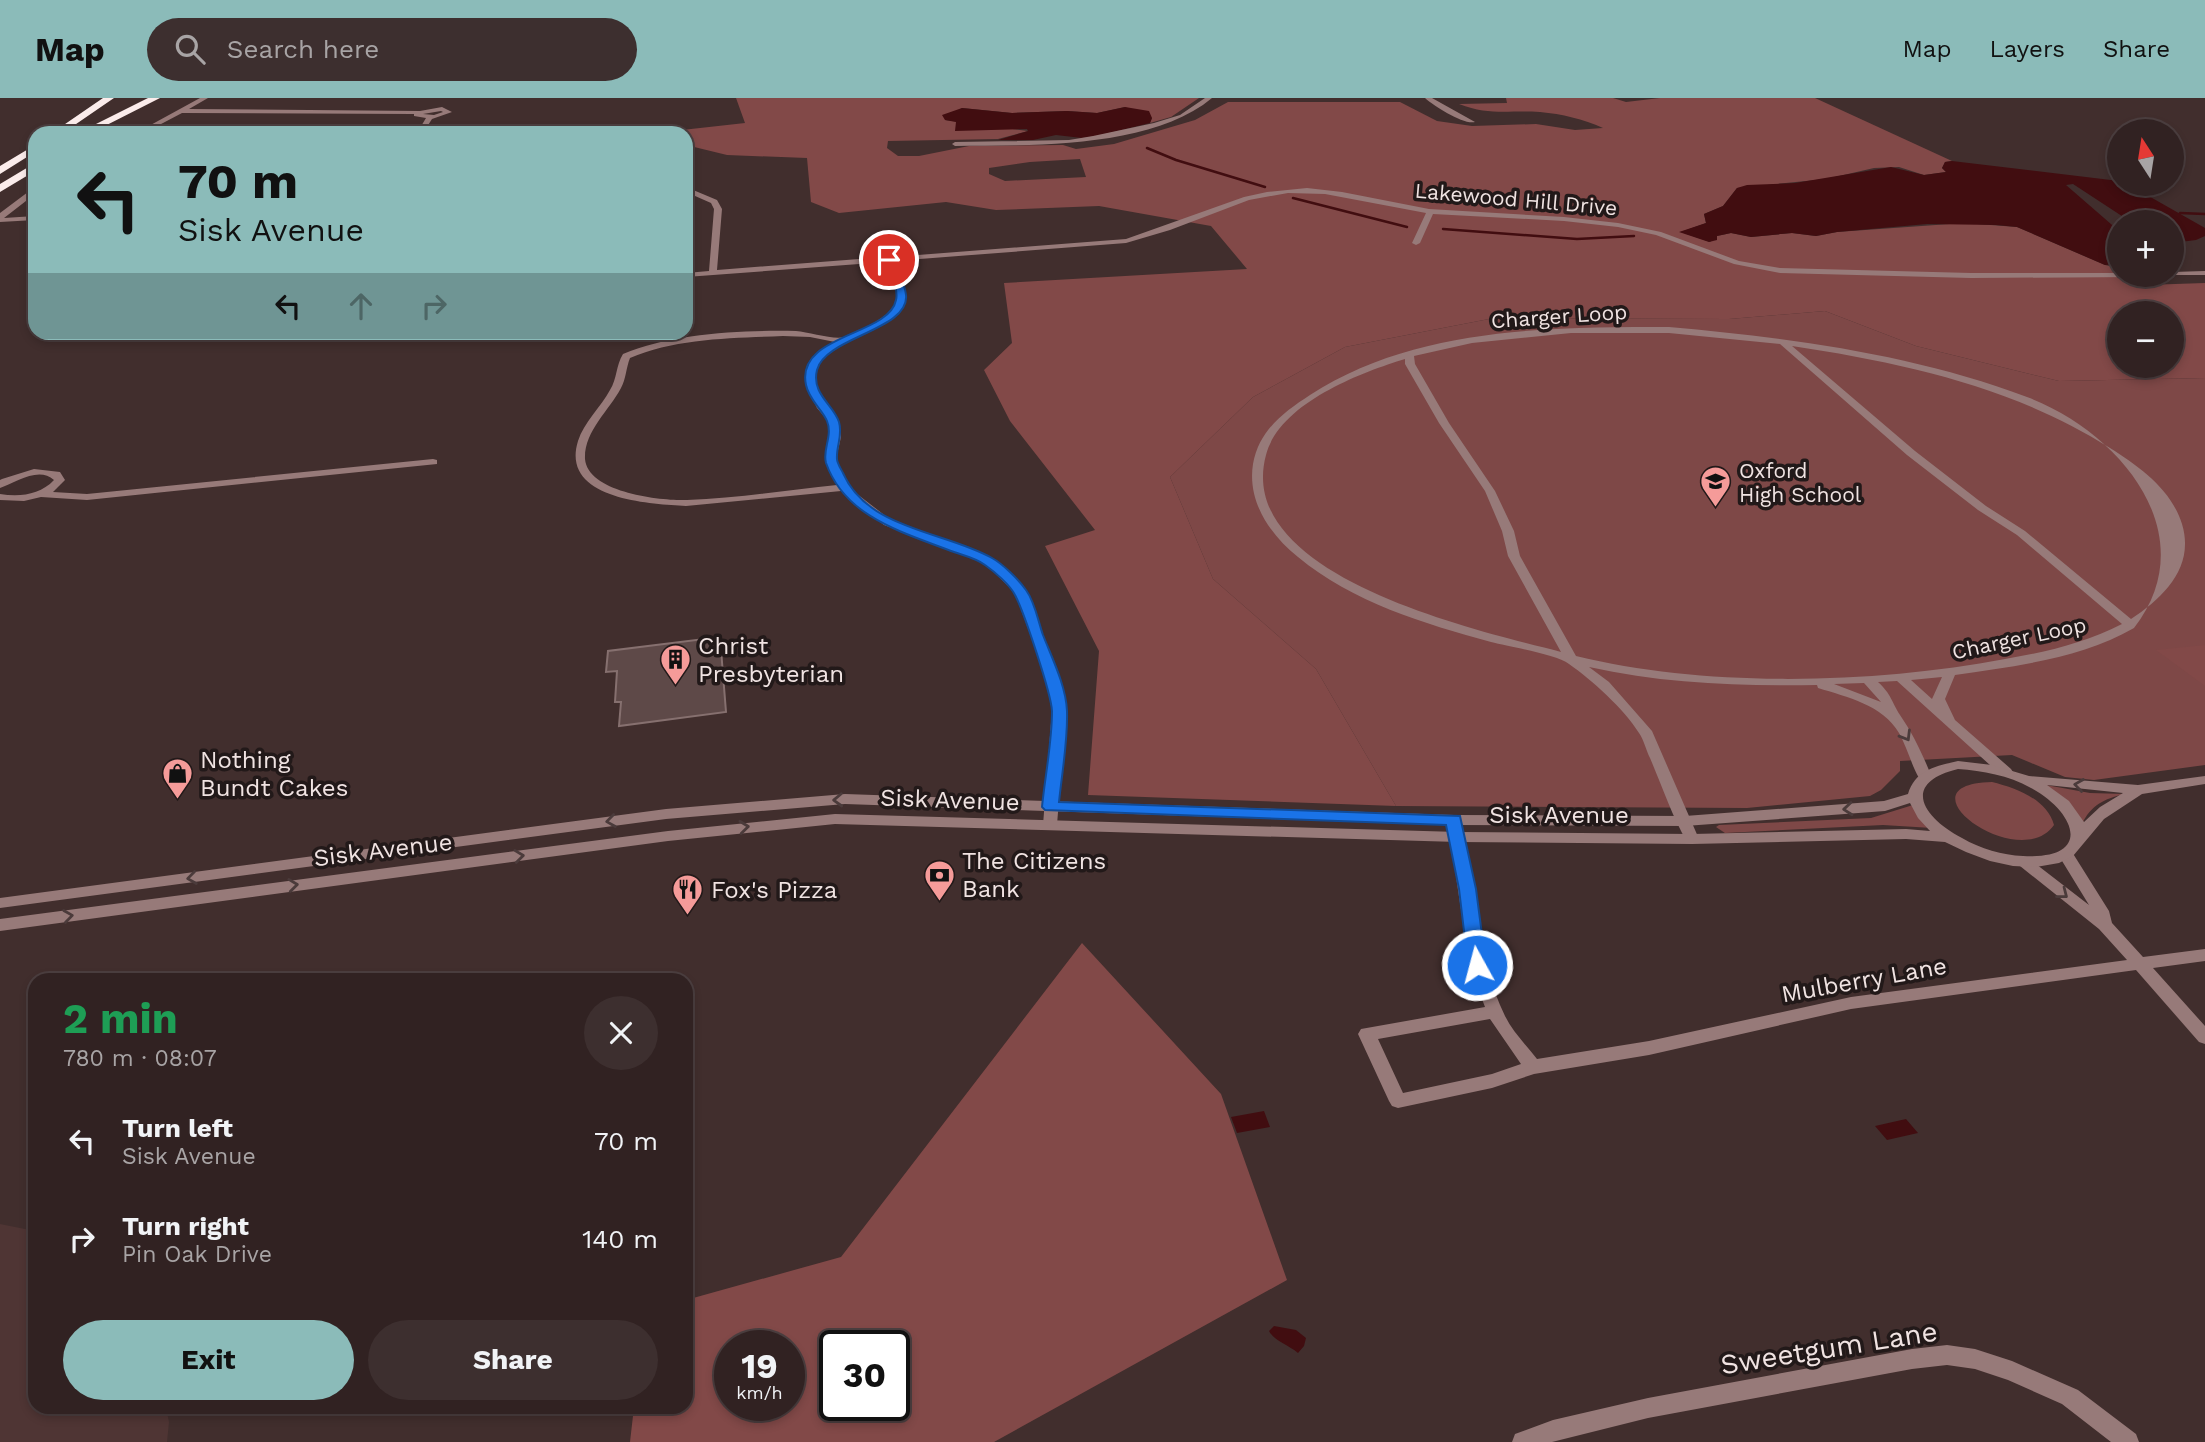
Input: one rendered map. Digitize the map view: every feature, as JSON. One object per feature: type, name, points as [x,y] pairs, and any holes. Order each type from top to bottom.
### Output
[{"type":"highway","points":[[64,126],[94,98]]},
{"type":"highway","points":[[67,126],[109,98]]},
{"type":"highway","points":[[93,126],[135,98]]},
{"type":"highway","points":[[97,126],[155,98]]},
{"type":"highway","points":[[0,171],[28,153]]},
{"type":"highway","points":[[0,189],[28,171]]},
{"type":"street","points":[[152,126],[205,98]]},
{"type":"street","points":[[955,144],[1069,142],[1093,138],[1156,125],[1182,116],[1209,98]]},
{"type":"street","points":[[1429,98],[1442,108],[1472,122]]},
{"type":"street","points":[[180,111],[449,110],[444,115],[430,117],[418,116],[418,112]]},
{"type":"street","points":[[424,126],[430,117]]},
{"type":"street","name":"Lakewood Hill Drive","points":[[693,274],[1126,241],[1153,235],[1244,199],[1285,191],[1333,191],[1430,211],[1556,218],[1628,226],[1663,235],[1736,262],[1790,271],[1965,276],[2107,275]]},
{"type":"street","points":[[693,192],[714,202],[718,209],[713,273]]},
{"type":"street","points":[[0,218],[28,196]]},
{"type":"street","points":[[1416,243],[1430,211]]},
{"type":"street","points":[[0,218],[28,218]]},
{"type":"street","points":[[881,236],[902,294],[901,303],[882,322],[842,341],[816,359],[811,372],[812,387],[822,408],[833,420],[836,438],[831,459],[843,488],[888,523],[989,561],[1021,592],[1051,676],[1059,710],[1050,825]]},
{"type":"street","points":[[2184,274],[2205,273]]},
{"type":"street","name":"Charger Loop","points":[[1670,330],[1783,342],[1833,349],[1945,375],[2011,395],[2087,429],[2151,471],[2168,489],[2185,515],[2192,540],[2189,568],[2163,601],[2129,624],[2098,641],[2054,654],[1950,673],[1901,678],[1738,682],[1628,670],[1571,659],[1476,635],[1396,610],[1312,565],[1281,533],[1263,505],[1256,478],[1258,457],[1263,444],[1281,418],[1306,400],[1364,371],[1409,356],[1480,340],[1571,331],[1670,330]]},
{"type":"street","points":[[842,341],[817,335],[782,333],[657,344],[633,351],[622,362],[617,387],[583,440],[579,454],[585,474],[601,486],[617,494],[660,501],[686,503],[843,488]]},
{"type":"street","points":[[1783,342],[1925,465],[2021,533],[2129,624]]},
{"type":"street","points":[[1808,364],[1813,354],[1833,349]]},
{"type":"street","points":[[1409,356],[1412,375],[1490,491],[1508,531],[1514,556],[1571,659],[1604,685],[1646,731],[1692,839]]},
{"type":"street","points":[[1364,371],[1393,370]]},
{"type":"street","points":[[0,497],[18,498],[40,494],[87,497],[433,462]]},
{"type":"street","points":[[0,485],[33,473],[50,472],[60,476],[57,485],[40,494]]},
{"type":"street","points":[[1949,722],[1938,699],[1950,673]]},
{"type":"street","points":[[1901,678],[1949,722],[2013,774],[2045,789],[2064,804],[2077,821],[2081,837]]},
{"type":"street","points":[[1868,680],[1885,696],[1893,715],[1911,743],[1924,775]]},
{"type":"street","points":[[1808,681],[1849,693],[1893,715]]},
{"type":"street","points":[[1915,797],[1916,785],[1924,775],[1939,768],[1958,765],[2099,788],[2138,790],[2205,780]]},
{"type":"street","points":[[2105,925],[2101,911],[2067,856],[2076,847],[2089,821],[2138,790]]},
{"type":"street","name":"Sisk Avenue","points":[[0,903],[653,816],[845,799],[1454,820],[1685,821],[1885,806],[1915,797],[1920,810],[1931,824],[1948,837],[1984,854],[2023,862],[2048,862],[2067,856]]},
{"type":"street","name":"Sisk Avenue","points":[[0,925],[753,826],[835,820],[1458,837],[1692,839],[1906,834],[1948,837]]},
{"type":"street","points":[[1454,820],[1477,965],[1495,1012],[1533,1067]]},
{"type":"street","points":[[2023,862],[2105,925],[2205,1037]]},
{"type":"street","name":"Mulberry Lane","points":[[1495,1012],[1367,1034],[1398,1101],[1492,1081],[1533,1067],[1649,1048],[1851,1003],[2205,955]]},
{"type":"street","name":"Sweetgum Lane","points":[[1523,1442],[1553,1431],[1648,1408],[1912,1359],[1947,1355],[1975,1359],[2012,1371],[2070,1397],[2128,1442]]},
{"type":"shaded area","points":[[736,98],[1199,98],[1171,117],[1150,123],[1152,118],[1125,107],[1097,113],[1012,113],[962,108],[945,120],[1028,131],[998,139],[888,141],[887,148],[898,156],[919,156],[969,146],[1063,145],[1076,149],[1114,144],[1195,120],[1228,102],[1400,102],[1437,121],[1472,126],[1536,124],[1575,130],[1603,128],[1556,114],[1490,111],[1459,104],[1507,103],[1506,98],[1613,98],[1626,102],[1660,98],[1815,98],[1952,161],[1945,162],[1942,168],[1946,172],[1924,175],[1899,167],[1874,168],[1826,179],[1737,188],[1723,206],[1704,214],[1706,223],[1681,232],[1710,242],[1717,236],[1731,233],[1751,237],[1792,233],[1816,236],[1837,232],[1964,223],[2017,227],[2107,265],[2107,287],[2184,287],[2184,284],[2205,283],[2205,378],[2059,381],[1916,346],[1825,311],[1729,319],[1494,318],[1345,347],[1253,397],[1170,477],[1213,579],[1316,669],[1396,806],[1088,795],[1099,651],[1045,546],[1095,530],[1010,421],[984,370],[1012,343],[1004,283],[1247,269],[1211,226],[1099,206],[996,210],[946,202],[839,213],[811,202],[807,158],[727,155],[693,147],[693,129],[745,123]],"holes":[[[1080,159],[1086,177],[1005,181],[989,174],[989,168]]]},
{"type":"shaded area","points":[[1125,107],[1149,111],[1152,118],[1150,123],[1082,138],[1056,135],[1033,140],[998,140],[1028,131],[955,131],[956,122],[945,120],[942,115],[962,108],[1012,113],[1097,113]]},
{"type":"shaded area","points":[[1945,162],[2107,180],[2107,196],[2149,196],[2173,210],[2113,210],[2073,184],[2066,185],[2107,221],[2105,265],[2017,227],[1996,225],[1927,224],[1816,236],[1792,233],[1751,237],[1731,233],[1717,236],[1717,240],[1709,242],[1679,232],[1706,223],[1704,214],[1723,206],[1737,188],[1747,185],[1795,183],[1891,167],[1924,175],[1946,172],[1942,168]]},
{"type":"shaded area","points":[[2184,216],[2205,228],[2205,236],[2184,242]]},
{"type":"shaded area","name":"Oxford High School","points":[[1825,311],[1916,346],[2059,381],[2205,378],[2205,765],[2094,780],[2065,777],[2012,755],[1900,761],[1900,771],[1881,790],[1870,796],[1747,808],[1396,806],[1316,669],[1213,579],[1170,477],[1253,397],[1345,347],[1494,318],[1729,319]]},
{"type":"shaded area","points":[[2205,645],[2205,686],[2156,650]]},
{"type":"shaded area","points":[[1992,782],[2020,791],[2038,802],[2045,808],[2054,825],[2037,838],[2016,840],[1993,834],[1973,823],[1959,810],[1955,797],[1965,786]]},
{"type":"shaded area","points":[[2046,785],[2090,793],[2124,794],[2099,804],[2082,824]]},
{"type":"shaded area","points":[[1913,805],[1932,828],[1883,825],[1725,833],[1716,827],[1871,818]]},
{"type":"shaded area","points":[[1082,943],[1221,1094],[1287,1280],[994,1442],[630,1442],[633,1414],[693,1414],[693,1298],[841,1257]]},
{"type":"shaded area","points":[[1264,1111],[1270,1127],[1237,1133],[1231,1117]]},
{"type":"shaded area","points":[[1906,1119],[1918,1133],[1887,1140],[1875,1126]]},
{"type":"shaded area","points":[[0,1224],[28,1230],[28,1414],[167,1414],[169,1422],[167,1442],[0,1442]]},
{"type":"shaded area","points":[[1274,1326],[1296,1330],[1306,1338],[1298,1353],[1271,1334],[1269,1331]]},
{"type":"building","name":"Christ Presbyterian","points":[[720,637],[726,712],[619,726],[621,702],[615,702],[617,671],[606,672],[608,651]]},
{"type":"waterway","points":[[1147,148],[1176,160],[1265,187]]},
{"type":"waterway","points":[[1293,198],[1407,227]]},
{"type":"waterway","points":[[2184,213],[2205,214]]},
{"type":"waterway","points":[[1443,229],[1577,239],[1634,236]]},
{"type":"place","name":"Oxford High School","points":[[1716,509]]},
{"type":"place","name":"Christ Presbyterian","points":[[675,687]]},
{"type":"place","name":"Nothing Bundt Cakes","points":[[177,801]]},
{"type":"place","name":"The Citizens Bank","points":[[939,902]]},
{"type":"place","name":"Fox's Pizza","points":[[688,917]]},
{"type":"route","points":[[889,260],[902,294],[901,303],[882,322],[842,341],[816,359],[811,372],[812,387],[822,408],[833,420],[836,438],[831,459],[843,488],[888,523],[989,561],[1021,592],[1051,676],[1059,710],[1050,807],[1454,820],[1477,965]]}]
